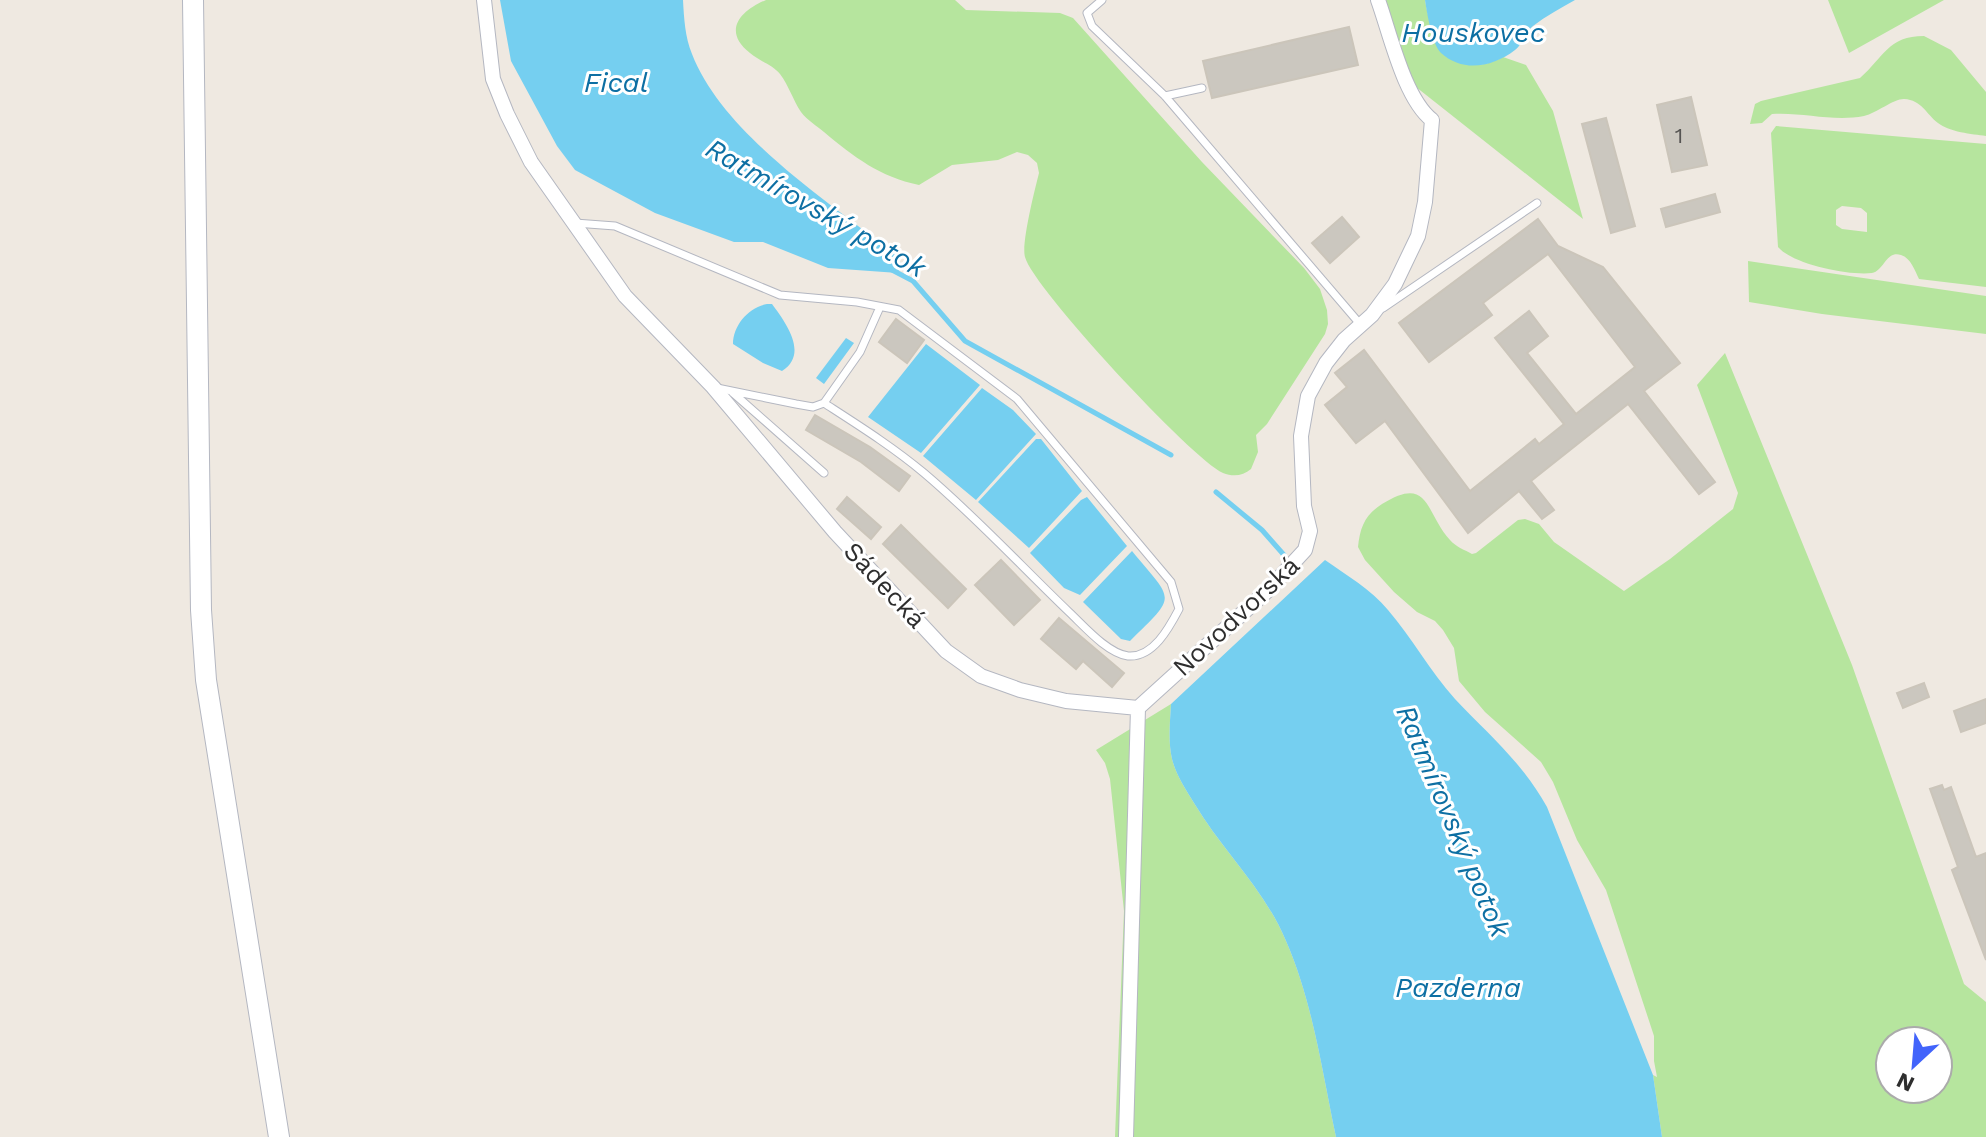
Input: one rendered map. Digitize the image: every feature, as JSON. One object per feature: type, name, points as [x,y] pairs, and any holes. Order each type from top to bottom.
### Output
[{"type":"main road","points":[[193,0],[200,581],[206,680],[279,1137]]},
{"type":"street","name":"Sádecká","points":[[484,0],[493,79],[531,162],[625,296],[713,387],[835,532],[946,651],[981,676],[1020,690],[1066,701],[1138,708]]},
{"type":"street","name":"Novodvorská","points":[[1138,708],[1267,591],[1305,550],[1310,531],[1304,506],[1300,448],[1308,396],[1326,363],[1395,284],[1418,236],[1425,202],[1432,120],[1410,90],[1378,0]]},
{"type":"street","points":[[1126,1137],[1138,708]]},
{"type":"lane","points":[[1102,0],[1087,13],[1092,26],[1165,96],[1366,319],[1537,203]]},
{"type":"lane","points":[[1165,96],[1202,88]]},
{"type":"lane","points":[[573,223],[615,226],[780,295],[843,300],[899,310],[1017,399],[1171,582],[1179,609],[1153,647],[1127,656],[1113,650],[925,474],[824,403],[805,406],[713,387]]},
{"type":"lane","points":[[824,403],[860,352],[880,307]]},
{"type":"lane","points":[[732,392],[824,473]]},
{"type":"green space","points":[[766,0],[955,0],[966,10],[1060,13],[1073,18],[1320,289],[1327,310],[1325,334],[1267,424],[1256,435],[1258,452],[1251,469],[1241,474],[1223,473],[1180,438],[1115,371],[1035,275],[1024,250],[1039,173],[1037,163],[1028,155],[1017,152],[998,160],[952,165],[919,185],[892,177],[868,165],[806,118],[780,74],[754,56],[737,37],[736,29],[742,16]]},
{"type":"green space","points":[[1386,0],[1425,0],[1433,31],[1440,44],[1448,55],[1459,62],[1486,64],[1503,57],[1526,65],[1553,111],[1583,219],[1416,87],[1398,51]]},
{"type":"green space","points":[[1828,0],[1944,0],[1849,53]]},
{"type":"green space","points":[[1924,36],[1951,50],[1986,92],[1986,136],[1948,129],[1920,105],[1904,99],[1864,116],[1841,118],[1772,114],[1762,123],[1750,124],[1755,104],[1860,78],[1894,44]]},
{"type":"green space","points":[[1776,126],[1986,144],[1986,287],[1919,279],[1910,262],[1896,254],[1876,271],[1862,273],[1822,268],[1785,253],[1778,247],[1771,133]],"holes":[[[1842,206],[1861,208],[1867,213],[1867,232],[1842,229],[1836,225],[1836,210]]]},
{"type":"green space","points":[[1748,261],[1986,296],[1986,334],[1749,302]]},
{"type":"green space","points":[[1725,353],[1852,665],[1964,984],[1986,1002],[1986,1137],[1662,1137],[1653,1075],[1657,1077],[1654,1036],[1606,890],[1577,840],[1553,782],[1541,762],[1485,712],[1459,681],[1454,648],[1443,630],[1394,592],[1365,560],[1358,547],[1367,517],[1382,504],[1409,493],[1425,501],[1452,542],[1472,554],[1518,520],[1525,519],[1539,524],[1554,542],[1624,591],[1733,509],[1738,493],[1697,385]]},
{"type":"green space","points":[[1171,704],[1170,746],[1179,777],[1205,820],[1267,905],[1286,941],[1316,1038],[1336,1137],[1115,1137],[1124,911],[1110,779],[1105,763],[1096,750]]},
{"type":"water","name":"Fical","points":[[500,0],[683,0],[686,34],[692,54],[707,83],[728,112],[780,164],[895,254],[902,265],[898,273],[828,268],[763,242],[734,242],[655,213],[575,170],[557,146],[511,61]]},
{"type":"water","name":"Houskovec","points":[[1425,0],[1575,0],[1533,26],[1518,48],[1506,56],[1488,64],[1468,65],[1450,59],[1438,49]]},
{"type":"water","points":[[772,304],[792,338],[794,356],[782,371],[733,344],[743,318]]},
{"type":"water","points":[[846,338],[854,343],[824,384],[816,378]]},
{"type":"water","points":[[926,344],[980,385],[921,453],[868,417]]},
{"type":"water","points":[[982,388],[1013,410],[1036,434],[976,500],[923,456]]},
{"type":"water","points":[[1036,439],[1041,439],[1082,491],[1029,548],[978,502]]},
{"type":"water","points":[[1087,497],[1127,546],[1080,595],[1064,588],[1030,553]]},
{"type":"water","points":[[1132,551],[1156,580],[1165,598],[1156,614],[1130,641],[1121,639],[1083,602]]},
{"type":"water","name":"Pazderna","points":[[1325,560],[1381,602],[1446,688],[1516,763],[1547,807],[1653,1075],[1662,1137],[1336,1137],[1310,1013],[1286,941],[1267,905],[1185,788],[1174,765],[1170,739],[1171,704]]},
{"type":"building","points":[[1349,27],[1358,65],[1212,98],[1203,61]]},
{"type":"building","points":[[1691,97],[1707,165],[1672,172],[1657,105]]},
{"type":"building","points":[[1606,118],[1635,226],[1611,233],[1582,124]]},
{"type":"building","points":[[1715,194],[1720,212],[1666,227],[1661,209]]},
{"type":"building","points":[[1342,217],[1359,237],[1330,263],[1312,243]]},
{"type":"building","points":[[1538,219],[1558,246],[1603,267],[1680,363],[1644,391],[1715,482],[1699,494],[1628,404],[1531,481],[1554,510],[1542,519],[1519,491],[1468,533],[1385,421],[1356,443],[1325,405],[1347,387],[1335,373],[1364,350],[1470,491],[1535,439],[1539,444],[1564,424],[1495,338],[1529,311],[1548,336],[1527,353],[1576,414],[1635,367],[1548,254],[1483,303],[1492,315],[1429,362],[1399,323]]},
{"type":"building","points":[[896,319],[924,340],[907,363],[879,342]]},
{"type":"building","points":[[815,415],[870,447],[910,476],[899,491],[861,462],[806,430]]},
{"type":"building","points":[[847,497],[881,527],[871,539],[837,509]]},
{"type":"building","points":[[901,525],[966,589],[948,608],[883,544]]},
{"type":"building","points":[[1001,560],[1040,600],[1014,625],[975,585]]},
{"type":"building","points":[[1059,618],[1124,673],[1112,687],[1083,661],[1076,669],[1041,639]]},
{"type":"building","points":[[1924,683],[1929,697],[1903,708],[1897,693]]},
{"type":"building","points":[[1986,699],[1986,723],[1961,732],[1954,711]]},
{"type":"building","points":[[1942,785],[1944,790],[1951,787],[1976,857],[1986,853],[1986,960],[1952,870],[1958,867],[1930,789]]},
{"type":"waterway","name":"Ratmírovský potok","points":[[892,270],[913,281],[965,341],[1171,455]]},
{"type":"waterway","name":"Ratmírovský potok","points":[[1216,492],[1262,530],[1284,555]]}]
